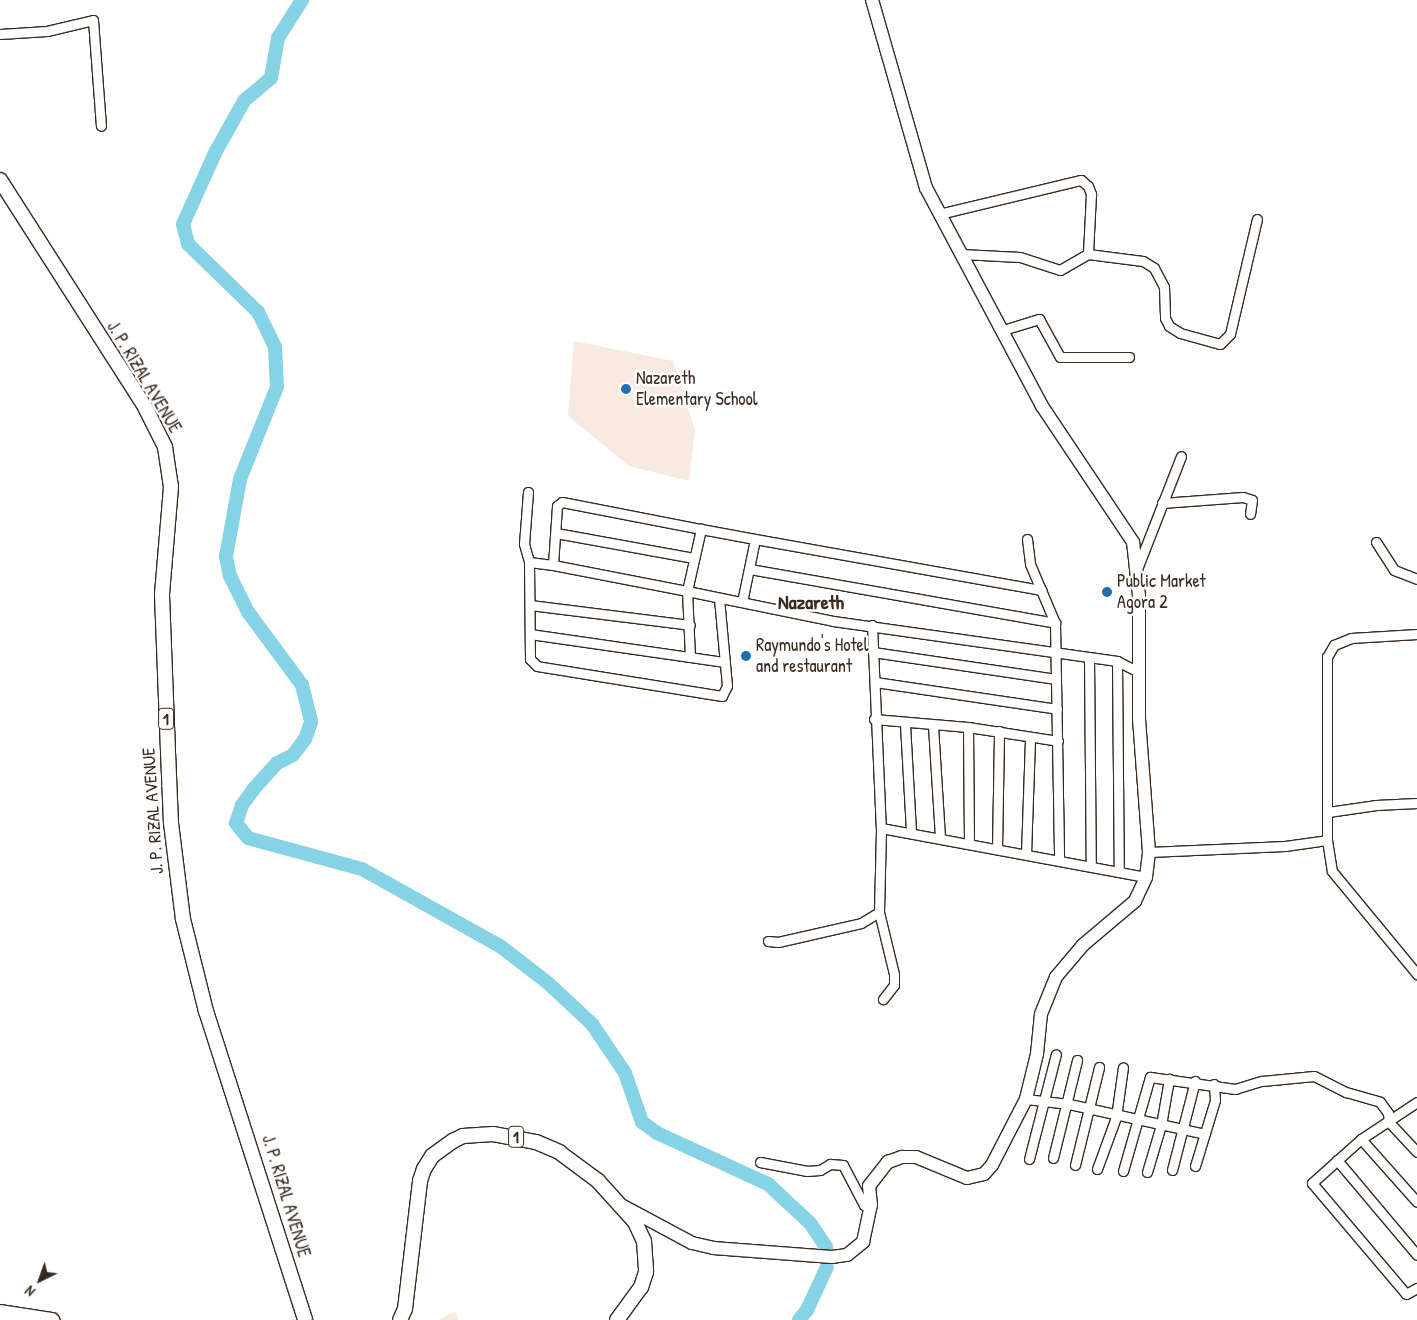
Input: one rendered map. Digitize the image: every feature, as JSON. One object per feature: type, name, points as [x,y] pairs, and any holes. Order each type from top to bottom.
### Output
[{"type":"highway","points":[[0,1312],[51,1320]]},
{"type":"main road","points":[[623,1206],[692,1243],[706,1247],[832,1257],[847,1255],[863,1242],[871,1205],[872,1180],[888,1162],[902,1157],[929,1159],[967,1178],[984,1174],[1010,1134],[1026,1099],[1037,1054],[1041,1014],[1056,977],[1078,950],[1135,901],[1146,877],[1149,852],[1140,754],[1137,569],[1130,534],[1042,406],[940,214],[918,164],[872,0]]},
{"type":"main road","name":"J. P. RIZAL AVENUE","points":[[0,180],[145,407],[165,447],[171,487],[164,552],[163,615],[171,823],[181,910],[206,1010],[305,1320]]},
{"type":"main road","name":"1","points":[[400,1320],[405,1309],[420,1181],[432,1156],[463,1136],[493,1134],[536,1142],[575,1162],[623,1206],[635,1222],[647,1256],[641,1287],[617,1320]]},
{"type":"street","points":[[0,34],[47,31],[93,20],[101,126]]},
{"type":"street","points":[[940,214],[1082,180],[1088,186],[1091,194],[1088,254]]},
{"type":"street","points":[[961,254],[1020,257],[1060,270],[1088,254],[1131,258],[1150,265],[1164,287],[1165,318],[1169,326],[1180,333],[1220,344],[1230,334],[1257,219]]},
{"type":"street","points":[[1003,330],[1039,319],[1060,357],[1129,357]]},
{"type":"street","points":[[1137,569],[1181,456]]},
{"type":"street","points":[[528,492],[524,544],[528,562],[530,659],[537,666],[718,697],[726,691],[719,598]]},
{"type":"street","points":[[1162,503],[1243,497],[1252,500],[1250,514]]},
{"type":"street","points":[[553,565],[557,506],[562,502],[700,529],[1041,590]]},
{"type":"street","points":[[690,657],[687,591],[700,529]]},
{"type":"street","points":[[556,533],[694,558]]},
{"type":"street","points":[[742,602],[756,539]]},
{"type":"street","points":[[1027,539],[1030,564],[1055,623],[1059,860]]},
{"type":"street","points":[[1376,542],[1394,570],[1417,579]]},
{"type":"street","points":[[528,562],[553,565],[719,598],[872,625],[1055,654],[1117,661],[1139,672]]},
{"type":"street","points":[[750,569],[1055,623]]},
{"type":"street","points":[[530,605],[690,625]]},
{"type":"street","points":[[872,625],[872,652],[876,682],[874,719],[881,828],[879,912],[894,974],[894,985],[883,999]]},
{"type":"street","points":[[530,634],[725,662]]},
{"type":"street","points":[[1417,634],[1351,638],[1330,651],[1326,673],[1327,840],[1332,871],[1417,974]]},
{"type":"street","points":[[872,652],[1056,679]]},
{"type":"street","points":[[1089,657],[1091,866]]},
{"type":"street","points":[[1117,661],[1119,871]]},
{"type":"street","points":[[876,682],[1057,709]]},
{"type":"street","points":[[874,719],[905,724],[968,728],[1058,741]]},
{"type":"street","points":[[905,724],[911,833]]},
{"type":"street","points":[[933,726],[940,838]]},
{"type":"street","points":[[968,728],[969,844]]},
{"type":"street","points":[[997,848],[999,732]]},
{"type":"street","points":[[1026,854],[1030,738]]},
{"type":"street","points":[[1328,812],[1376,804],[1417,803]]},
{"type":"street","points":[[881,828],[1146,877]]},
{"type":"street","points":[[1149,852],[1285,846],[1327,840]]},
{"type":"street","points":[[768,942],[778,942],[861,923],[879,912]]},
{"type":"street","points":[[1029,1159],[1056,1054]]},
{"type":"street","points":[[1053,1158],[1069,1104],[1078,1060]]},
{"type":"street","points":[[1075,1165],[1092,1109],[1099,1067]]},
{"type":"street","points":[[1097,1168],[1116,1117],[1123,1067]]},
{"type":"street","points":[[1123,1172],[1150,1076],[1195,1081],[1236,1089],[1262,1080],[1314,1076],[1346,1092],[1380,1102],[1388,1112],[1389,1122],[1417,1152]]},
{"type":"street","points":[[1147,1172],[1161,1125],[1169,1079]]},
{"type":"street","points":[[1172,1170],[1195,1081]]},
{"type":"street","points":[[1195,1166],[1215,1100],[1214,1084]]},
{"type":"street","points":[[1026,1099],[1069,1104],[1116,1117],[1139,1118],[1161,1125],[1205,1134]]},
{"type":"street","points":[[1417,1102],[1361,1139],[1313,1180],[1314,1188],[1408,1295],[1417,1288]]},
{"type":"street","points":[[1361,1139],[1417,1202]]},
{"type":"street","points":[[1337,1160],[1417,1255]]},
{"type":"street","points":[[760,1162],[807,1171],[820,1170],[830,1164],[844,1165],[864,1206],[871,1205]]},
{"type":"shaded area","name":"Nazareth Elementary School","points":[[574,341],[673,361],[695,430],[689,481],[629,466],[568,416]]},
{"type":"shaded area","points":[[456,1311],[458,1320],[438,1320]]},
{"type":"waterway","points":[[302,0],[278,38],[271,78],[244,101],[216,151],[183,224],[188,244],[258,312],[275,347],[277,387],[240,479],[226,557],[230,576],[248,612],[302,685],[311,722],[305,739],[293,755],[277,763],[253,790],[242,805],[236,823],[248,838],[362,869],[500,946],[548,983],[592,1024],[625,1073],[642,1122],[657,1133],[768,1184],[810,1223],[826,1247]]},
{"type":"waterway","points":[[799,1320],[807,1310],[827,1267]]},
{"type":"place","name":"Nazareth Elementary School","points":[[626,389]]},
{"type":"place","name":"Public Market Agora 2","points":[[1107,592]]},
{"type":"place","name":"Raymundo's Hotel and restaurant","points":[[746,656]]},
{"type":"district","name":"Nazareth","points":[[811,601]]}]
